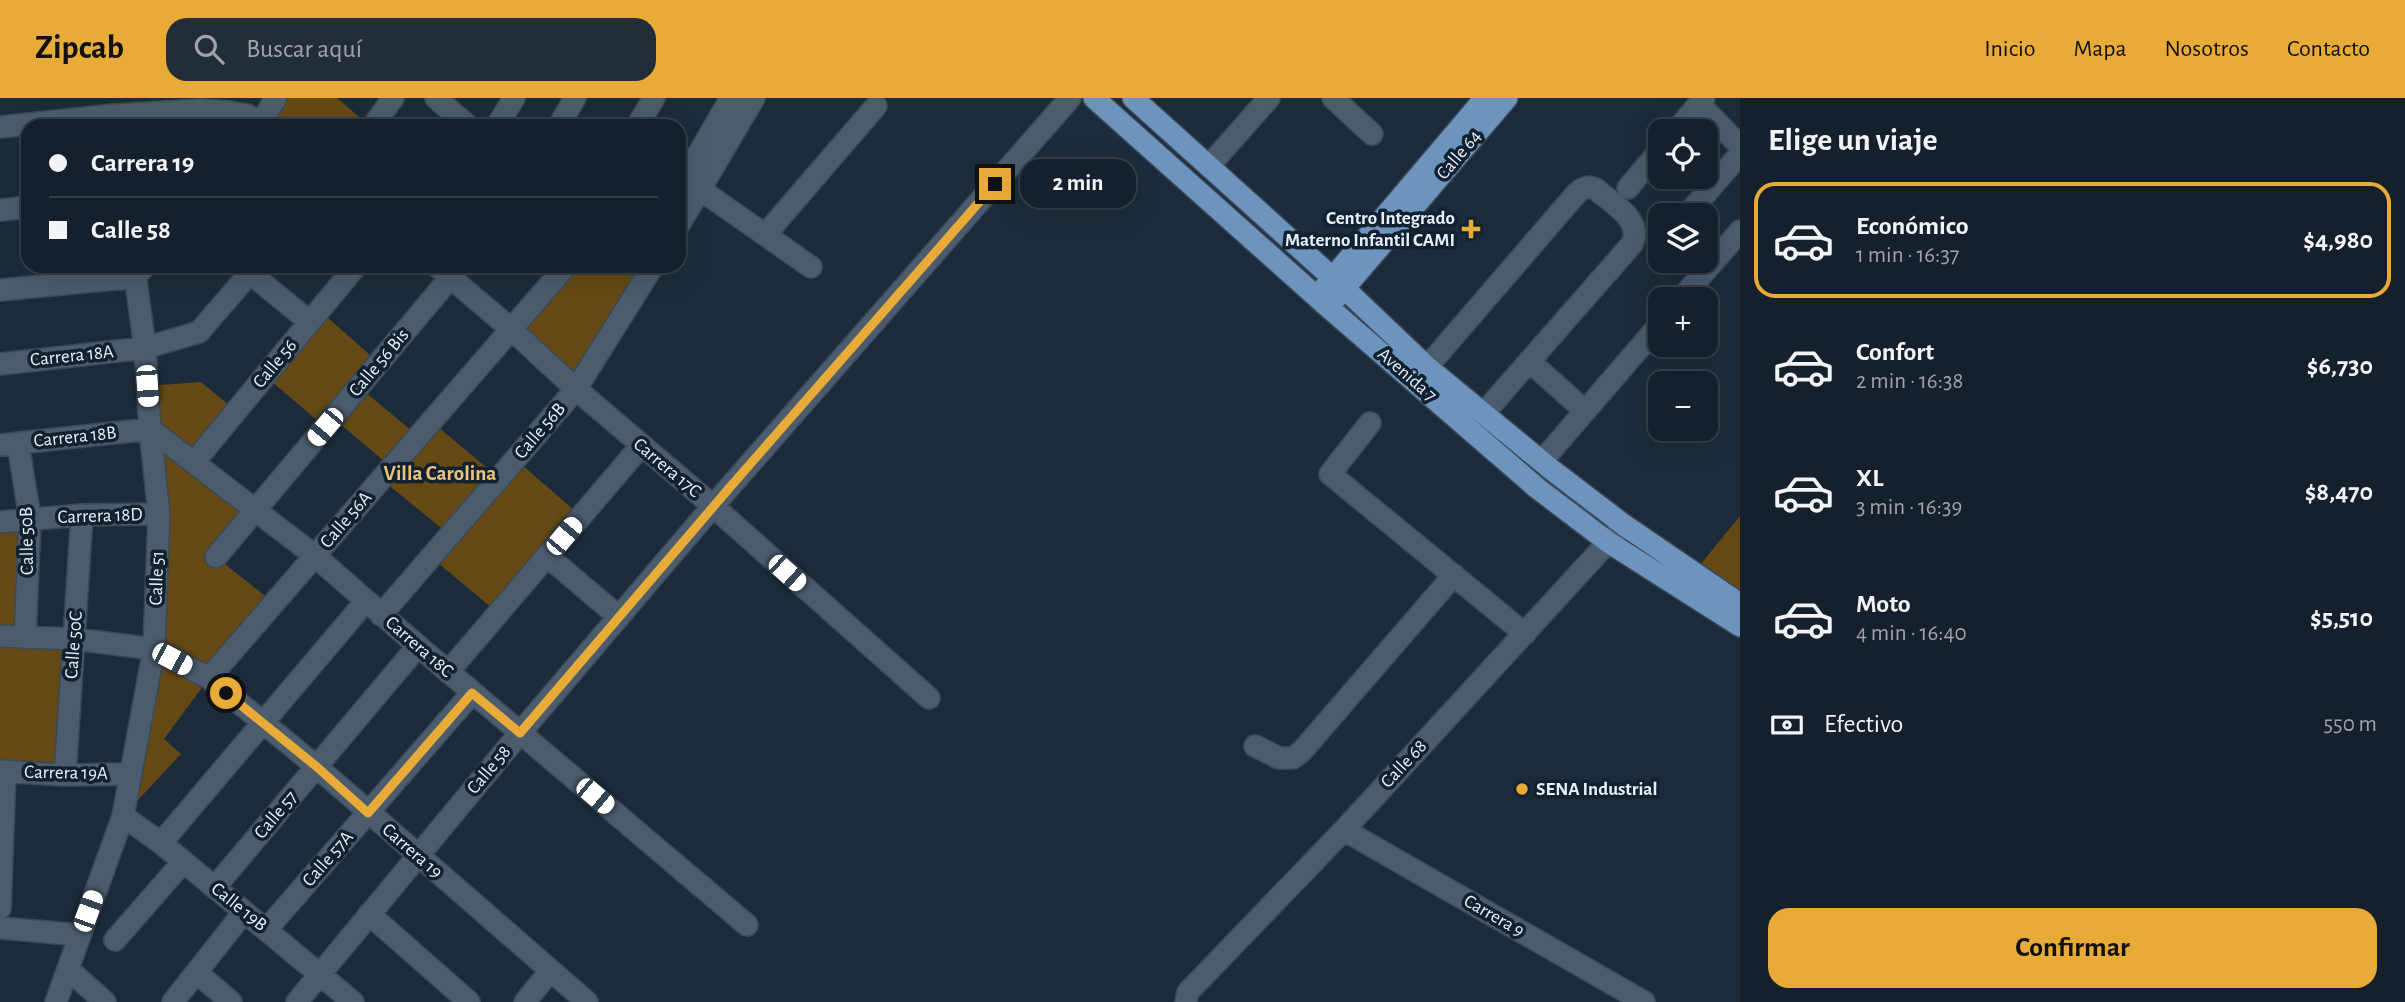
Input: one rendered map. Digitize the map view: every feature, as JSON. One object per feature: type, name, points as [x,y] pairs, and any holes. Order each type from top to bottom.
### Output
[{"type":"main road","name":"Avenida 7","points":[[1094,98],[1322,302],[1538,488],[1608,542],[1740,626]]},
{"type":"main road","name":"Avenida 7","points":[[1133,98],[1427,367],[1624,525],[1740,604]]},
{"type":"main road","name":"Calle 64","points":[[1338,284],[1485,98]]},
{"type":"main road","name":"Calle 64","points":[[1322,302],[1507,98]]},
{"type":"street","points":[[266,119],[276,98]]},
{"type":"street","points":[[378,119],[393,98]]},
{"type":"street","points":[[436,98],[460,119]]},
{"type":"street","points":[[501,119],[514,98]]},
{"type":"street","points":[[563,119],[575,98]]},
{"type":"street","points":[[641,119],[654,98]]},
{"type":"street","points":[[686,175],[731,98]]},
{"type":"street","points":[[686,214],[754,98]]},
{"type":"street","name":"Calle 58","points":[[297,1002],[713,506],[1070,98]]},
{"type":"street","points":[[1209,166],[1269,98]]},
{"type":"street","points":[[1333,98],[1372,134]]},
{"type":"street","points":[[1686,119],[1702,101],[1740,146]]},
{"type":"street","points":[[765,235],[876,106]]},
{"type":"street","points":[[65,119],[114,113],[202,118],[230,111],[251,119]]},
{"type":"street","points":[[0,127],[21,124]]},
{"type":"street","points":[[1697,203],[1740,154]]},
{"type":"street","points":[[1628,188],[1648,164]]},
{"type":"street","points":[[1427,367],[1576,194],[1590,187],[1630,219],[1636,236],[1632,244],[1483,413]]},
{"type":"street","points":[[701,190],[811,267]]},
{"type":"street","points":[[0,210],[21,208]]},
{"type":"street","points":[[1691,287],[1740,230]]},
{"type":"street","points":[[0,289],[116,273]]},
{"type":"street","name":"Calle 51","points":[[56,1002],[123,816],[154,649],[159,514],[138,273]]},
{"type":"street","name":"Carrera 18A","points":[[0,364],[145,348],[199,332],[250,273]]},
{"type":"street","points":[[256,273],[310,322]]},
{"type":"street","name":"Calle 56","points":[[194,462],[350,273]]},
{"type":"street","name":"Calle 56 Bis","points":[[216,557],[447,273]]},
{"type":"street","name":"Carrera 17C","points":[[452,273],[576,389],[713,506],[929,698]]},
{"type":"street","name":"Calle 56A","points":[[209,678],[560,273]]},
{"type":"street","name":"Calle 56B","points":[[161,843],[262,723],[374,608],[576,389],[641,273]]},
{"type":"street","points":[[1542,461],[1648,338]]},
{"type":"street","points":[[1529,361],[1585,411]]},
{"type":"street","points":[[1370,423],[1330,474],[1525,634]]},
{"type":"street","name":"Carrera 18C","points":[[150,429],[315,556],[472,693],[747,925]]},
{"type":"street","name":"Carrera 18B","points":[[9,445],[150,429]]},
{"type":"street","name":"Calle 50B","points":[[9,445],[30,519],[25,638]]},
{"type":"street","points":[[448,672],[641,446]]},
{"type":"street","name":"Carrera 18D","points":[[0,522],[82,515],[159,514]]},
{"type":"street","name":"Calle 50C","points":[[65,775],[82,515]]},
{"type":"street","name":"Calle 68","points":[[1186,1002],[1188,992],[1344,830],[1624,525]]},
{"type":"street","points":[[547,556],[619,617]]},
{"type":"street","points":[[1255,746],[1279,758],[1293,758],[1302,751],[1454,575]]},
{"type":"street","name":"Carrera 19","points":[[0,636],[75,639],[154,649],[209,678],[317,767],[587,1002]]},
{"type":"street","name":"Calle 57","points":[[215,887],[418,646]]},
{"type":"street","name":"Calle 57A","points":[[266,930],[472,693]]},
{"type":"street","points":[[0,908],[3,771]]},
{"type":"street","name":"Carrera 19A","points":[[3,771],[65,775],[131,774]]},
{"type":"street","name":"Calle 19B","points":[[123,816],[161,843],[353,1002]]},
{"type":"street","name":"Carrera 9","points":[[1344,830],[1644,1002]]},
{"type":"street","points":[[115,940],[183,862]]},
{"type":"street","points":[[173,1002],[244,912]]},
{"type":"street","points":[[369,914],[470,1002]]},
{"type":"street","points":[[0,928],[80,934]]},
{"type":"street","points":[[68,970],[105,1002]]},
{"type":"street","points":[[525,1002],[550,971]]},
{"type":"street","points":[[197,972],[231,1002]]},
{"type":"shaded area","points":[[276,98],[337,98],[362,119],[202,119],[201,110],[247,115]]},
{"type":"shaded area","points":[[560,273],[638,273],[645,279],[576,389],[511,329]]},
{"type":"shaded area","points":[[319,310],[379,363],[359,387],[418,436],[431,421],[499,478],[515,459],[581,516],[498,613],[431,557],[450,535],[381,479],[391,467],[333,418],[325,427],[265,376]]},
{"type":"shaded area","points":[[201,382],[236,411],[194,462],[256,510],[216,557],[274,603],[209,678],[164,739],[181,754],[123,816],[154,649],[147,386]]},
{"type":"shaded area","points":[[1740,516],[1740,600],[1695,571]]},
{"type":"shaded area","points":[[30,518],[25,638],[75,639],[65,775],[0,771],[0,522]]},
{"type":"place","name":"Centro Integrado Materno Infantil CAMI","points":[[1471,229]]},
{"type":"place","name":"SENA Industrial","points":[[1522,789]]},
{"type":"district","name":"Villa Carolina","points":[[440,473]]},
{"type":"route","points":[[226,693],[317,767],[368,813],[472,693],[520,733],[995,184]]}]
